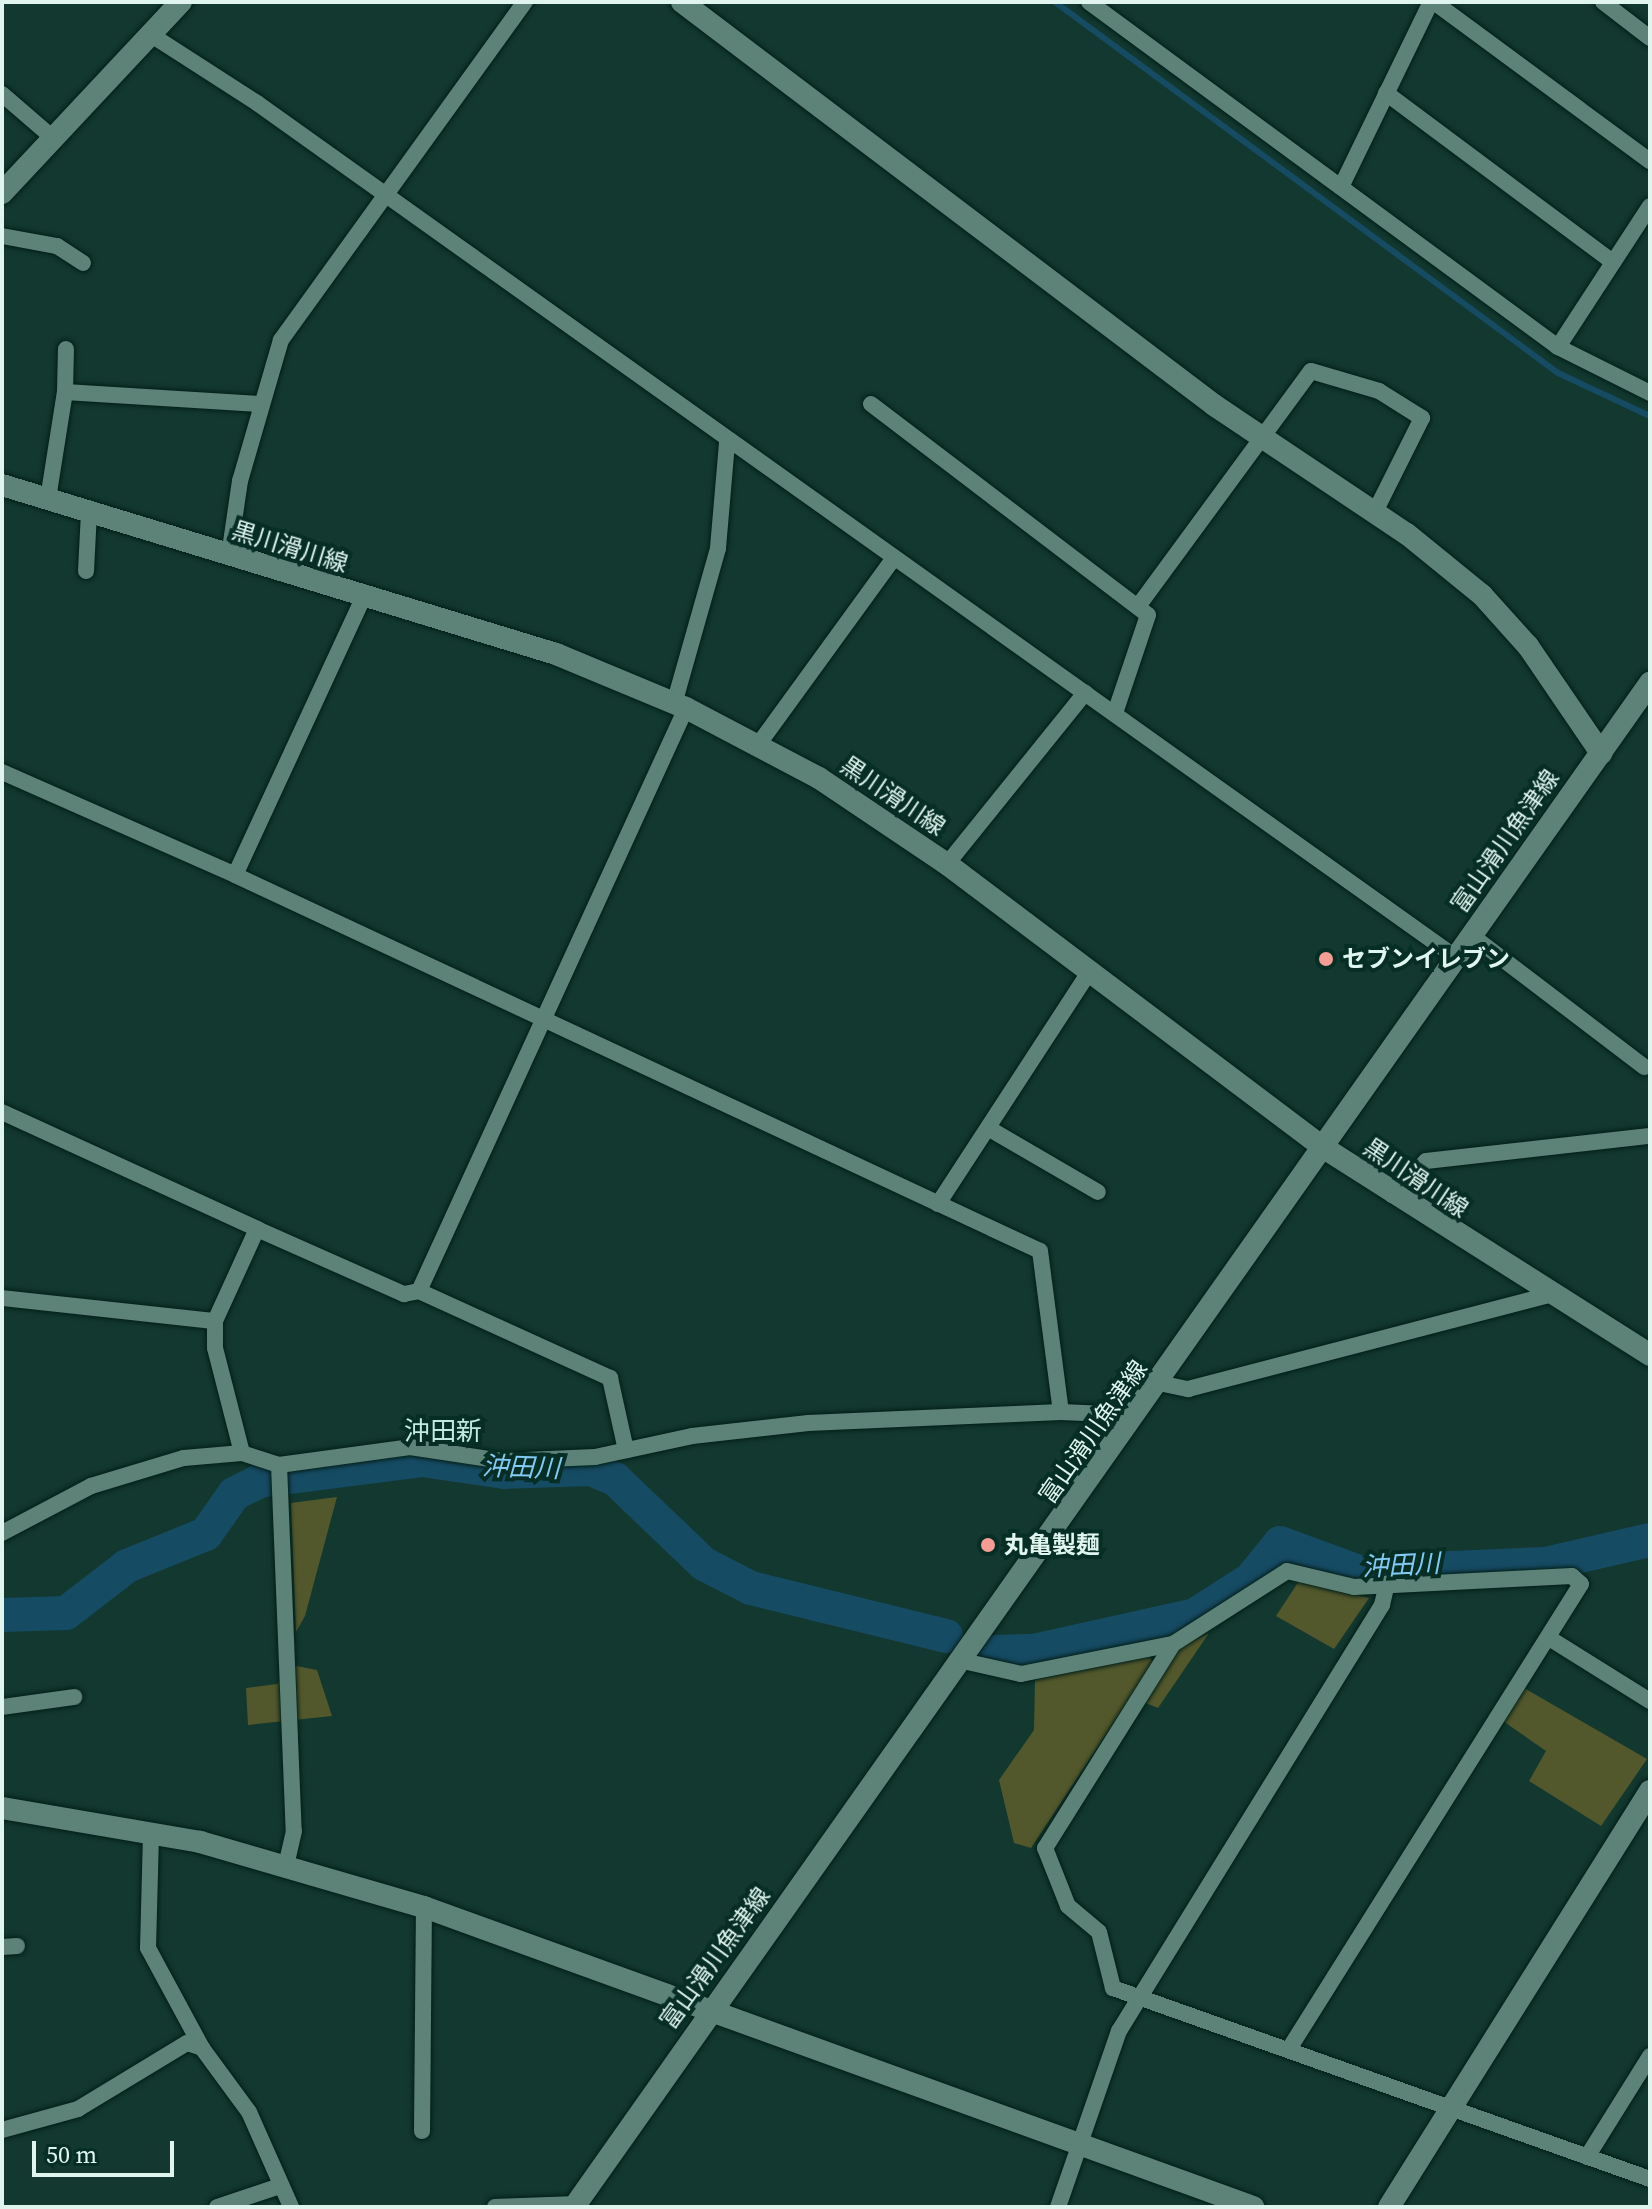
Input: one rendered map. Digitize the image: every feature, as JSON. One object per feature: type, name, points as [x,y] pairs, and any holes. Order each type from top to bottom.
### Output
[{"type":"main road","points":[[2,193],[181,2]]},
{"type":"main road","points":[[682,2],[1259,435],[1375,512],[1482,595],[1528,646],[1601,753]]},
{"type":"main road","name":"黒川滑川線","points":[[2,485],[556,654],[680,706],[758,745],[947,864],[1321,1146],[1392,1195],[1548,1295],[1650,1355]]},
{"type":"main road","name":"富山滑川魚津線","points":[[575,2206],[709,2011],[1130,1425],[1321,1146],[1648,690]]},
{"type":"main road","points":[[1389,2207],[1650,1791]]},
{"type":"main road","points":[[2,1808],[151,1834],[286,1866],[424,1907],[1253,2207]]},
{"type":"street","points":[[229,556],[260,404],[281,340],[525,2]]},
{"type":"street","points":[[1089,2],[1558,347],[1650,393]]},
{"type":"street","points":[[1341,187],[1432,2],[1650,161]]},
{"type":"street","points":[[1603,2],[1650,38]]},
{"type":"street","points":[[150,34],[384,194],[727,442],[1115,713],[1455,957]]},
{"type":"street","points":[[1386,93],[1613,262]]},
{"type":"street","points":[[2,94],[53,138]]},
{"type":"street","points":[[1558,347],[1650,206]]},
{"type":"street","points":[[2,236],[57,246],[83,263]]},
{"type":"street","points":[[48,499],[65,392],[66,349]]},
{"type":"street","points":[[1139,605],[1259,435],[1311,371],[1379,391],[1422,418],[1375,512]]},
{"type":"street","points":[[65,392],[260,404]]},
{"type":"street","points":[[871,404],[1139,605],[1148,615],[1115,713]]},
{"type":"street","points":[[419,1291],[680,706],[718,548],[727,442]]},
{"type":"street","points":[[86,571],[89,512]]},
{"type":"street","points":[[758,745],[894,558]]},
{"type":"street","points":[[235,875],[364,596]]},
{"type":"street","points":[[947,864],[1085,693]]},
{"type":"street","points":[[2,772],[235,875],[1040,1251],[1061,1412]]},
{"type":"street","points":[[1471,935],[1648,1067]]},
{"type":"street","points":[[938,1204],[1089,972]]},
{"type":"street","points":[[2,1112],[404,1294],[419,1291],[610,1378],[626,1450]]},
{"type":"street","points":[[988,1128],[1098,1192]]},
{"type":"street","points":[[1392,1195],[1426,1161],[1650,1136]]},
{"type":"street","points":[[242,1453],[215,1348],[215,1321],[257,1229]]},
{"type":"street","points":[[1159,1383],[1188,1389],[1548,1295]]},
{"type":"street","points":[[2,1298],[215,1321]]},
{"type":"street","points":[[2,1533],[91,1486],[184,1458],[242,1453],[279,1465],[410,1447],[503,1461],[626,1450],[808,1423],[1061,1412],[1107,1414],[1130,1425]]},
{"type":"street","points":[[279,1465],[294,1831],[286,1866]]},
{"type":"street","points":[[963,1661],[1021,1674],[1173,1644],[1287,1571],[1354,1587],[1572,1576],[1581,1584],[1289,2049]]},
{"type":"street","points":[[1058,2207],[1138,1996],[1382,1605],[1387,1584]]},
{"type":"street","points":[[1549,1638],[1650,1701]]},
{"type":"street","points":[[1173,1644],[1045,1848],[1068,1906],[1099,1932],[1113,1988],[1650,2179]]},
{"type":"street","points":[[2,1707],[74,1697]]},
{"type":"street","points":[[151,1834],[148,1948],[202,2048],[249,2112],[291,2207]]},
{"type":"street","points":[[422,2131],[424,1907]]},
{"type":"street","points":[[2,2130],[78,2109],[187,2043],[202,2048]]},
{"type":"street","points":[[1587,2157],[1650,2056]]},
{"type":"street","points":[[217,2207],[280,2186]]},
{"type":"street","points":[[495,2207],[575,2206]]},
{"type":"green space","points":[[337,1497],[305,1616],[296,1632],[291,1503]]},
{"type":"green space","points":[[1299,1581],[1369,1598],[1334,1649],[1276,1616]]},
{"type":"green space","points":[[1209,1633],[1158,1708],[1143,1702],[1176,1649]]},
{"type":"green space","points":[[1149,1655],[1153,1663],[1031,1848],[1014,1843],[999,1780],[1034,1730],[1035,1680]]},
{"type":"green space","points":[[296,1666],[317,1670],[332,1716],[248,1725],[246,1688],[277,1684]]},
{"type":"green space","points":[[1524,1688],[1647,1759],[1601,1826],[1529,1781],[1546,1751],[1503,1721]]},
{"type":"waterway","points":[[1055,2],[1558,373],[1650,416]]},
{"type":"waterway","name":"沖田川","points":[[2,1615],[66,1613],[127,1566],[206,1534],[234,1494],[259,1481],[422,1460],[504,1472],[591,1469],[615,1479],[704,1564],[751,1588],[946,1636]]},
{"type":"waterway","name":"沖田川","points":[[995,1652],[1033,1651],[1195,1615],[1251,1579],[1280,1543],[1359,1572],[1545,1564],[1650,1540]]},
{"type":"place","name":"セブンイレブン","points":[[1326,959]]},
{"type":"place","name":"丸亀製麺","points":[[988,1545]]},
{"type":"district","name":"沖田新","points":[[443,1432]]}]
